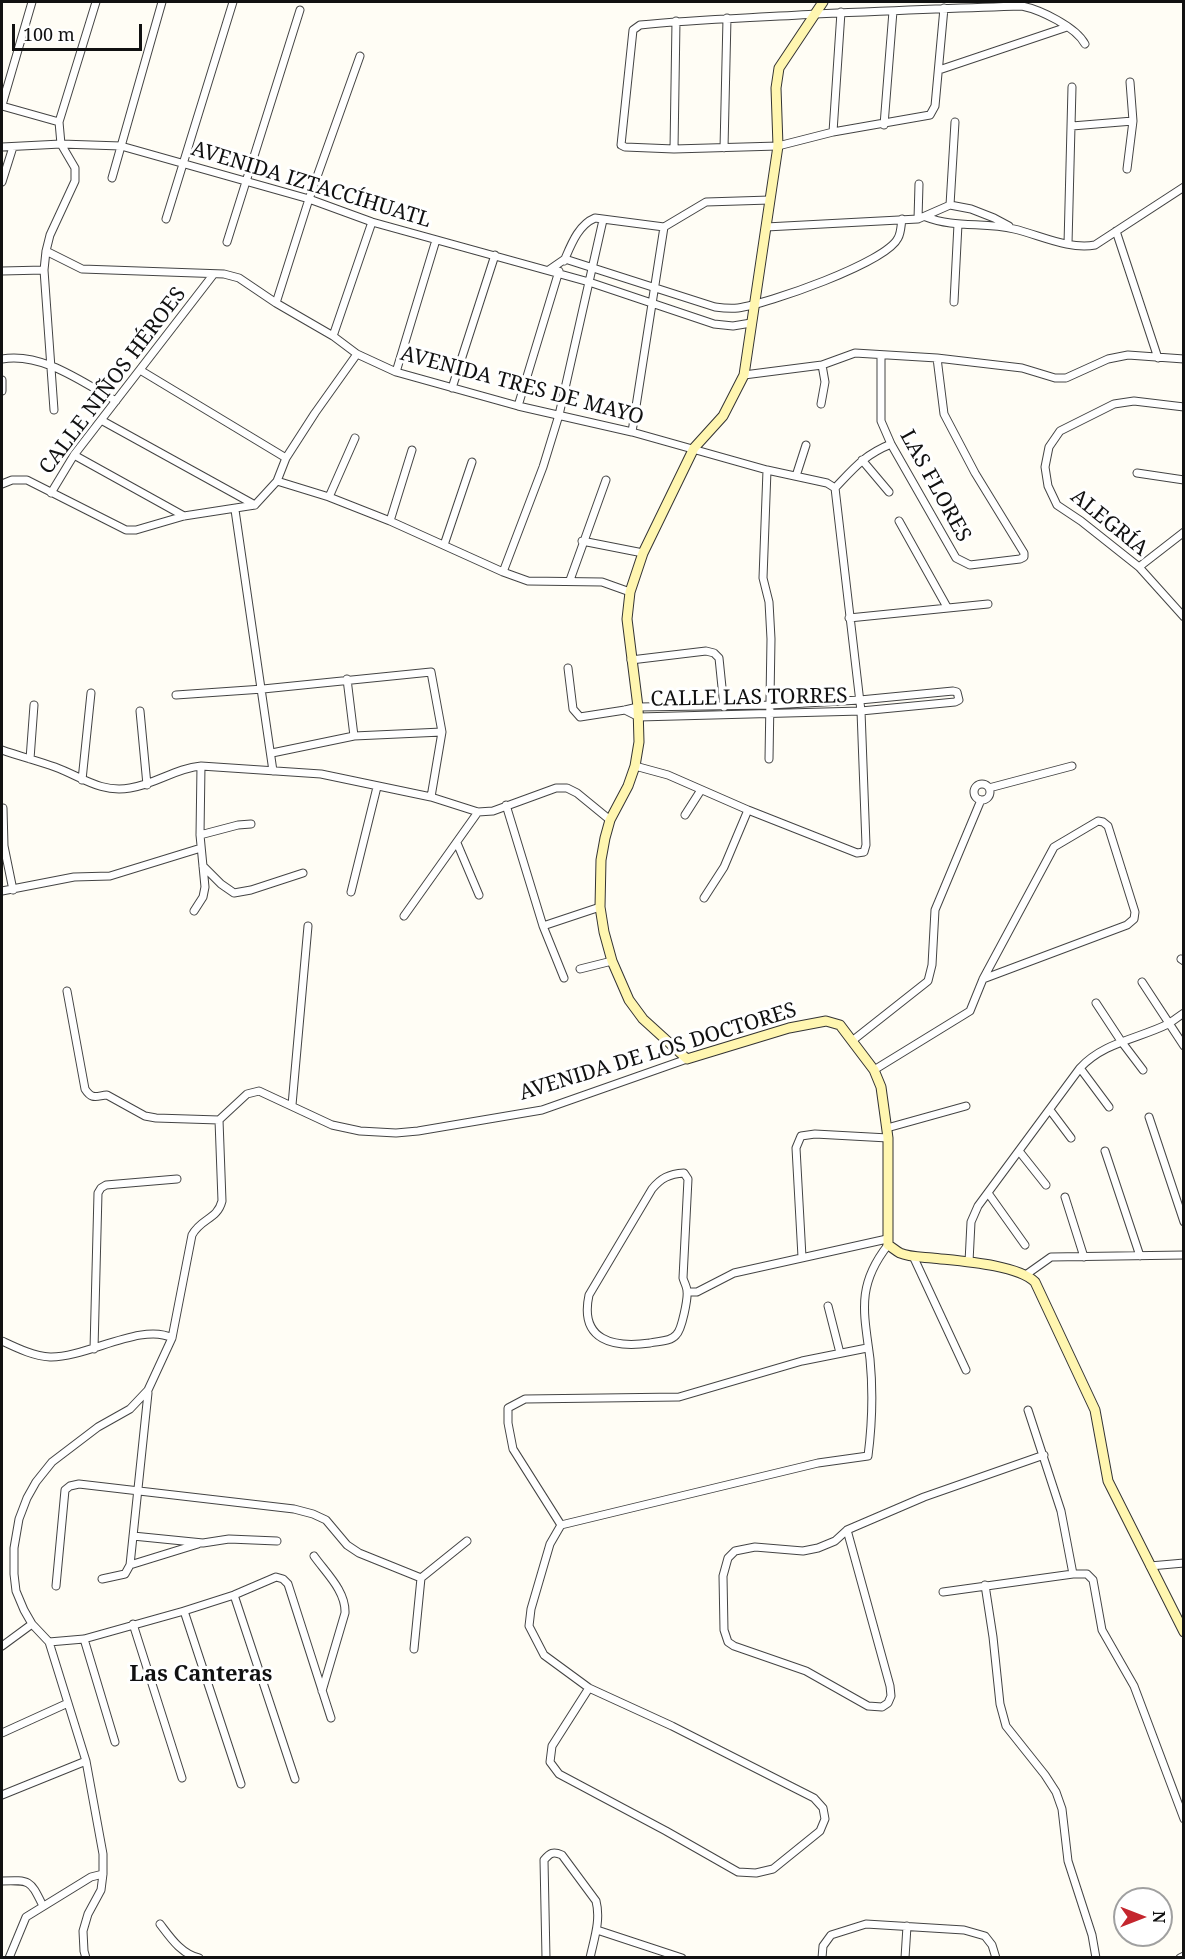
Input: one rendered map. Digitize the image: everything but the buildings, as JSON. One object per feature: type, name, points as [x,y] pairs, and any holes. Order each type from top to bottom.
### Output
[{"type":"main road","points":[[687,1059],[643,1019],[629,1000],[612,962],[600,907],[601,860],[610,820],[628,786],[635,766],[639,742],[639,717],[627,619],[630,592],[643,554],[694,448],[723,416],[744,375],[778,146],[776,88],[779,68],[824,2]]},
{"type":"main road","name":"AVENIDA DE LOS DOCTORES","points":[[687,1059],[789,1028],[826,1021],[840,1025],[874,1070],[881,1087],[888,1133],[887,1242]]},
{"type":"main road","points":[[887,1242],[900,1253],[969,1262],[1027,1274],[1035,1282],[1095,1410],[1108,1481],[1184,1632]]},
{"type":"street","points":[[32,2],[2,106],[59,122]]},
{"type":"street","points":[[54,410],[44,270],[50,235],[75,181],[75,168],[61,144],[59,122],[96,2]]},
{"type":"street","points":[[112,178],[162,2]]},
{"type":"street","points":[[166,219],[233,2]]},
{"type":"street","points":[[944,8],[935,106],[930,115],[833,132],[778,146],[674,149],[621,145],[633,30],[636,26],[676,21],[841,12],[893,11],[944,8],[1022,6],[1033,9],[1067,27],[1081,37],[1085,44]]},
{"type":"street","points":[[226,242],[300,10]]},
{"type":"street","points":[[884,124],[893,11]]},
{"type":"street","points":[[833,132],[841,12]]},
{"type":"street","points":[[724,148],[727,18]]},
{"type":"street","points":[[674,149],[676,21]]},
{"type":"street","points":[[939,70],[1067,27]]},
{"type":"street","points":[[276,303],[309,199],[360,56]]},
{"type":"street","points":[[1127,169],[1133,121],[1130,82]]},
{"type":"street","points":[[1068,244],[1072,87]]},
{"type":"street","points":[[1072,126],[1133,121]]},
{"type":"street","points":[[950,205],[955,122]]},
{"type":"street","name":"AVENIDA IZTACCÍHUATL","points":[[2,147],[61,144],[121,146],[309,199],[372,222],[589,282],[714,324],[733,326],[752,323]]},
{"type":"street","points":[[2,182],[13,147]]},
{"type":"street","points":[[919,184],[922,218]]},
{"type":"street","points":[[766,226],[922,218],[937,222],[1011,228],[1083,248],[1095,245],[1184,187]]},
{"type":"street","points":[[518,406],[558,273],[580,229],[587,221],[595,218],[664,227],[706,202],[770,200]]},
{"type":"street","points":[[922,218],[950,205],[986,215],[1011,228]]},
{"type":"street","points":[[565,259],[715,308],[735,309],[829,280],[885,252],[898,238],[902,219]]},
{"type":"street","points":[[503,572],[543,467],[559,416],[603,220]]},
{"type":"street","points":[[333,336],[372,222]]},
{"type":"street","points":[[954,302],[958,224]]},
{"type":"street","points":[[632,432],[664,227]]},
{"type":"street","points":[[1116,231],[1158,358]]},
{"type":"street","points":[[396,372],[436,240]]},
{"type":"street","name":"AVENIDA TRES DE MAYO","points":[[46,250],[82,269],[224,274],[239,278],[276,303],[333,336],[357,354],[396,372],[518,406],[694,448],[767,470],[826,483],[835,488]]},
{"type":"street","points":[[452,388],[495,255]]},
{"type":"street","points":[[549,270],[565,259]]},
{"type":"street","points":[[2,271],[44,270]]},
{"type":"street","name":"CALLE NIÑOS HÉROES","points":[[2,483],[27,480],[51,493],[74,455],[213,275]]},
{"type":"street","points":[[744,375],[822,365],[855,353],[937,358],[1022,368],[1055,378],[1066,378],[1108,359],[1128,355],[1184,359]]},
{"type":"street","points":[[51,493],[126,530],[136,530],[184,516],[235,510],[255,505],[278,481],[286,458],[357,354]]},
{"type":"street","name":"LAS FLORES","points":[[881,355],[881,421],[891,444],[956,558],[970,565],[1024,558],[1024,553],[975,473],[944,414],[937,358]]},
{"type":"street","points":[[2,359],[12,357],[50,364],[116,401]]},
{"type":"street","points":[[821,404],[825,382],[822,365]]},
{"type":"street","points":[[140,370],[286,458]]},
{"type":"street","points":[[2,380],[2,391]]},
{"type":"street","name":"ALEGRÍA","points":[[1184,407],[1134,401],[1114,404],[1060,431],[1049,447],[1046,467],[1048,486],[1057,505],[1081,521],[1138,567],[1184,617]]},
{"type":"street","points":[[101,420],[255,505]]},
{"type":"street","points":[[328,497],[355,438]]},
{"type":"street","points":[[635,766],[668,775],[748,810],[857,853],[864,852],[866,845],[861,711],[835,488],[873,451],[891,444]]},
{"type":"street","points":[[796,476],[806,445]]},
{"type":"street","points":[[390,521],[412,450]]},
{"type":"street","points":[[74,455],[184,516]]},
{"type":"street","points":[[862,460],[889,492]]},
{"type":"street","points":[[444,545],[472,462]]},
{"type":"street","points":[[767,470],[763,578],[769,602],[771,639],[769,759]]},
{"type":"street","points":[[1137,473],[1184,480]]},
{"type":"street","points":[[570,580],[606,480]]},
{"type":"street","points":[[278,481],[390,521],[528,581],[602,582],[630,592]]},
{"type":"street","points":[[235,510],[273,771]]},
{"type":"street","points":[[899,521],[947,607]]},
{"type":"street","points":[[1138,567],[1184,532]]},
{"type":"street","points":[[582,542],[643,554]]},
{"type":"street","points":[[849,618],[988,604]]},
{"type":"street","points":[[631,660],[706,651],[714,653],[719,658],[724,707]]},
{"type":"street","name":"CALLE LAS TORRES","points":[[568,668],[573,709],[580,717],[638,707],[770,705],[860,700],[952,691],[957,692],[959,696],[955,702],[861,711],[639,717]]},
{"type":"street","points":[[176,695],[431,672],[441,732],[431,797]]},
{"type":"street","points":[[347,679],[354,736]]},
{"type":"street","points":[[82,780],[91,693]]},
{"type":"street","points":[[30,759],[34,705]]},
{"type":"street","points":[[140,711],[147,785]]},
{"type":"street","points":[[625,711],[639,717]]},
{"type":"street","points":[[272,753],[354,736],[441,732]]},
{"type":"street","points":[[2,750],[58,768],[105,789],[127,789],[147,785],[186,767],[201,766],[321,774],[431,797],[478,813],[493,811],[556,788],[567,788],[577,793],[610,820]]},
{"type":"street","points":[[194,911],[203,897],[205,886],[200,835],[201,766]]},
{"type":"street","points":[[981,800],[974,795],[974,790],[981,784],[988,788],[1072,766]]},
{"type":"street","points":[[351,892],[377,787]]},
{"type":"street","points":[[852,1041],[928,981],[932,965],[935,910],[981,800],[988,796],[988,788]]},
{"type":"street","points":[[685,815],[700,790]]},
{"type":"street","points":[[506,805],[543,926],[564,978]]},
{"type":"street","points":[[3,808],[4,846],[13,890]]},
{"type":"street","points":[[704,898],[724,867],[748,810]]},
{"type":"street","points":[[404,916],[478,813]]},
{"type":"street","points":[[874,1070],[970,1011],[983,980],[1054,847],[1098,821],[1103,822],[1108,826],[1135,912],[1134,920],[1127,925],[983,980]]},
{"type":"street","points":[[200,835],[251,824]]},
{"type":"street","points":[[457,843],[479,895]]},
{"type":"street","points":[[2,891],[74,877],[110,876],[201,848]]},
{"type":"street","points":[[203,866],[234,893],[251,890],[303,873]]},
{"type":"street","points":[[543,926],[600,907]]},
{"type":"street","points":[[292,1106],[308,926]]},
{"type":"street","points":[[580,969],[612,962]]},
{"type":"street","points":[[1142,982],[1184,1046]]},
{"type":"street","points":[[67,991],[85,1089],[89,1095],[94,1098],[107,1095],[145,1116],[219,1120],[222,1201],[214,1216],[203,1221],[192,1235],[172,1338],[148,1390],[130,1409],[98,1427],[52,1462],[27,1498],[16,1532],[14,1548],[16,1591],[32,1624],[49,1642],[86,1761],[103,1854],[101,1890],[88,1914],[83,1931],[86,1958]]},
{"type":"street","points":[[1096,1002],[1143,1070]]},
{"type":"street","points":[[969,1262],[971,1222],[978,1206],[1080,1068],[1089,1058],[1121,1041],[1168,1024],[1184,1013]]},
{"type":"street","name":"AVENIDA DE LOS DOCTORES","points":[[219,1120],[247,1094],[260,1091],[332,1125],[360,1131],[396,1133],[418,1131],[542,1110],[687,1059]]},
{"type":"street","points":[[1080,1068],[1109,1107]]},
{"type":"street","points":[[802,1257],[796,1148],[801,1136],[888,1133],[966,1106]]},
{"type":"street","points":[[1050,1110],[1071,1138]]},
{"type":"street","points":[[1149,1117],[1184,1222]]},
{"type":"street","points":[[1019,1151],[1046,1185]]},
{"type":"street","points":[[1105,1152],[1140,1256]]},
{"type":"street","points":[[684,1173],[688,1179],[682,1278],[687,1292],[681,1327],[677,1335],[669,1340],[635,1345],[609,1342],[600,1338],[592,1328],[588,1316],[589,1295],[652,1189],[659,1180],[672,1174],[684,1173]]},
{"type":"street","points":[[94,1349],[98,1193],[106,1185],[177,1179]]},
{"type":"street","points":[[988,1193],[1025,1245]]},
{"type":"street","points":[[1065,1197],[1084,1257]]},
{"type":"street","points":[[687,1292],[698,1292],[734,1273],[802,1257],[887,1242]]},
{"type":"street","points":[[589,1688],[552,1746],[550,1762],[559,1774],[738,1872],[756,1874],[773,1869],[820,1831],[825,1819],[823,1808],[814,1798],[682,1731],[589,1688],[544,1655],[529,1626],[531,1610],[550,1544],[561,1525],[818,1463],[868,1456],[870,1385],[863,1311],[867,1282],[887,1242]]},
{"type":"street","points":[[1027,1274],[1051,1257],[1184,1255]]},
{"type":"street","points":[[914,1256],[966,1370]]},
{"type":"street","points":[[828,1306],[840,1353]]},
{"type":"street","points":[[2,1341],[29,1353],[50,1357],[72,1355],[155,1333],[172,1338]]},
{"type":"street","points":[[561,1525],[513,1449],[508,1424],[508,1408],[525,1399],[679,1397],[802,1361],[867,1348]]},
{"type":"street","points":[[102,1579],[125,1574],[130,1565],[148,1390]]},
{"type":"street","points":[[1028,1410],[1044,1455],[1068,1539],[1074,1574]]},
{"type":"street","points":[[848,1530],[890,1686],[891,1696],[888,1703],[882,1707],[868,1706],[806,1671],[728,1642],[724,1630],[723,1576],[728,1558],[735,1551],[755,1547],[803,1551],[818,1548],[835,1540],[848,1530],[924,1497],[1044,1455]]},
{"type":"street","points":[[56,1586],[65,1490],[70,1486],[80,1484],[294,1509],[313,1514],[326,1520],[347,1545],[359,1553],[421,1578]]},
{"type":"street","points":[[133,1536],[203,1543]]},
{"type":"street","points":[[130,1565],[203,1543],[229,1539],[277,1541]]},
{"type":"street","points":[[414,1649],[421,1578],[467,1541]]},
{"type":"street","points":[[314,1556],[343,1595],[346,1604],[322,1691]]},
{"type":"street","points":[[1150,1566],[1184,1563]]},
{"type":"street","points":[[943,1592],[1087,1574],[1092,1580],[1102,1630],[1134,1686],[1184,1819]]},
{"type":"street","points":[[49,1642],[84,1639],[184,1611],[234,1595],[276,1577],[288,1584],[332,1718]]},
{"type":"street","points":[[985,1585],[1000,1704],[1006,1726],[1045,1775],[1059,1801],[1068,1861],[1092,1935],[1096,1958]]},
{"type":"street","points":[[234,1595],[295,1779]]},
{"type":"street","points":[[184,1611],[242,1784]]},
{"type":"street","points":[[2,1646],[32,1624]]},
{"type":"street","points":[[133,1624],[182,1778]]},
{"type":"street","points":[[84,1639],[115,1742]]},
{"type":"street","points":[[2,1733],[68,1703]]},
{"type":"street","points":[[2,1795],[86,1761]]},
{"type":"street","points":[[546,1958],[544,1860],[549,1854],[555,1852],[562,1854],[596,1901],[597,1930],[590,1958]]},
{"type":"street","points":[[9,1958],[26,1917],[91,1877],[103,1874]]},
{"type":"street","points":[[2,1881],[26,1881],[33,1886],[44,1906]]},
{"type":"street","points":[[160,1924],[177,1945],[191,1956],[199,1958]]},
{"type":"street","points":[[822,1958],[823,1946],[831,1935],[866,1924],[964,1930],[985,1936],[992,1945],[996,1958]]},
{"type":"street","points":[[905,1958],[907,1926]]},
{"type":"street","points":[[597,1930],[682,1958]]},
{"type":"district","name":"Las Canteras","points":[[201,1675]]}]
